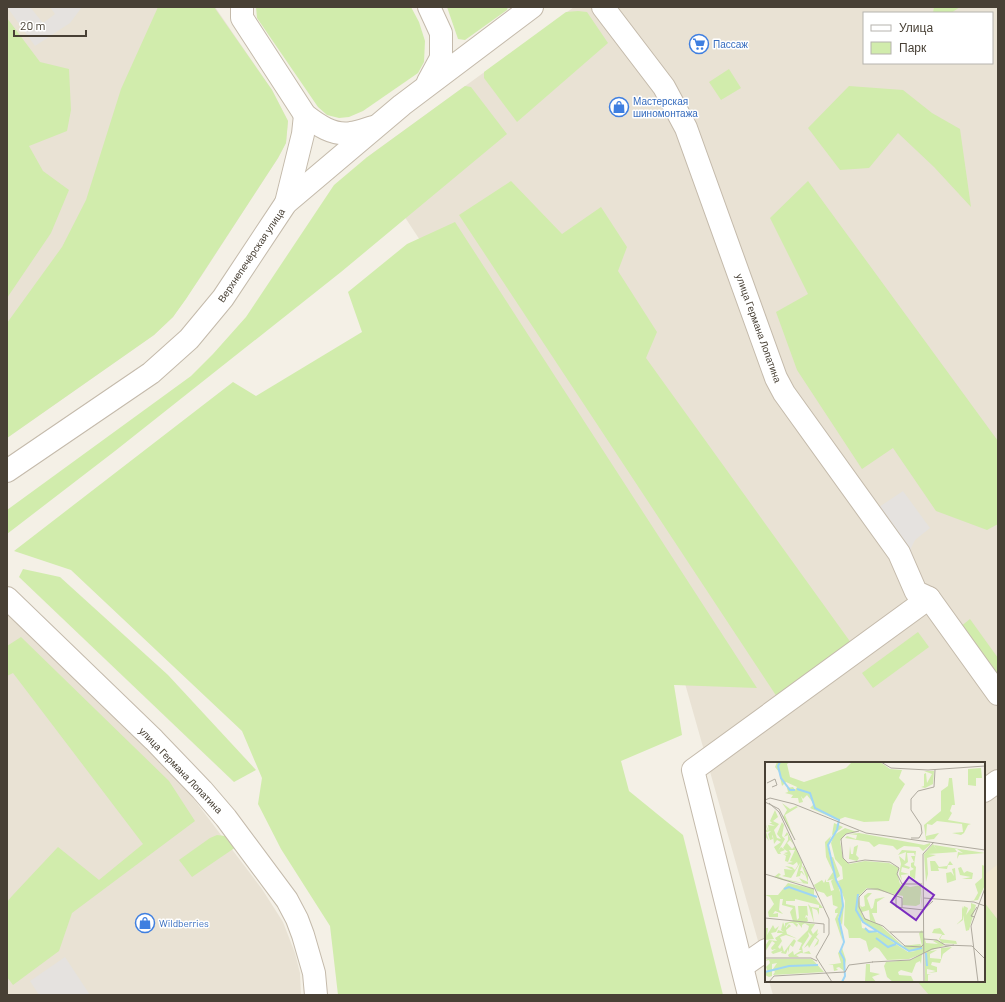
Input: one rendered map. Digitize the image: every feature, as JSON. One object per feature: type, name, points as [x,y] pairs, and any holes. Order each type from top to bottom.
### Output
[{"type":"street","points":[[424,88],[441,58],[441,33],[429,7]]},
{"type":"street","name":"Верхнепечёрская улица","points":[[7,471],[151,373],[189,339],[223,298],[286,203],[424,88],[532,7]]},
{"type":"street","name":"улица Германа Лопатина","points":[[603,7],[664,87],[686,128],[776,378],[784,393],[899,553],[916,592],[929,598],[998,694]]},
{"type":"street","points":[[240,10],[305,115],[318,125],[333,132],[350,133],[378,125]]},
{"type":"street","points":[[286,203],[303,134],[305,115]]},
{"type":"street","name":"улица Германа Лопатина","points":[[7,598],[154,740],[202,790],[226,818],[287,900],[297,919],[314,973],[316,995]]},
{"type":"street","points":[[749,995],[693,770],[929,598]]},
{"type":"street","points":[[985,790],[998,781]]},
{"type":"street","points":[[743,966],[765,951]]},
{"type":"shaded area","points":[[7,7],[215,7],[272,90],[288,121],[286,143],[278,158],[173,317],[154,335],[7,438]]},
{"type":"shaded area","points":[[7,7],[30,7],[43,23],[55,14],[50,7],[82,7],[70,23],[35,46]]},
{"type":"shaded area","points":[[574,7],[998,7],[998,995],[773,995],[769,982],[985,982],[985,762],[765,762],[765,965],[665,613],[366,158]]},
{"type":"shaded area","points":[[903,491],[930,528],[915,540],[911,548],[913,559],[879,507]]},
{"type":"shaded area","points":[[7,609],[174,773],[262,889],[283,922],[295,953],[300,973],[301,995],[7,995]]},
{"type":"shaded area","points":[[998,864],[998,932],[985,915],[985,874]]},
{"type":"shaded area","points":[[65,957],[90,995],[39,995],[30,981]]},
{"type":"green space","points":[[158,7],[214,7],[272,90],[288,121],[286,143],[278,158],[173,317],[154,335],[7,438],[7,323],[62,247],[86,200],[121,89]]},
{"type":"green space","points":[[256,7],[411,7],[419,22],[425,41],[424,62],[418,73],[363,111],[349,117],[339,118],[327,115],[318,107],[257,18]]},
{"type":"green space","points":[[447,7],[508,7],[507,10],[465,40],[458,39]]},
{"type":"green space","points":[[934,7],[960,7],[952,12],[933,12]]},
{"type":"green space","points":[[566,12],[587,12],[608,43],[517,122],[484,78],[484,72]]},
{"type":"green space","points":[[7,18],[40,62],[69,69],[71,110],[67,131],[29,146],[43,171],[69,190],[51,233],[7,298]]},
{"type":"green space","points":[[729,69],[741,88],[721,100],[709,82]]},
{"type":"green space","points":[[465,86],[471,87],[507,134],[341,272],[115,451],[7,534],[7,510],[191,376],[213,354],[246,317],[334,185],[366,158]]},
{"type":"green space","points":[[849,86],[903,90],[932,113],[960,129],[971,207],[934,167],[898,133],[869,168],[840,170],[808,128]]},
{"type":"green space","points":[[511,181],[562,234],[601,207],[627,247],[618,271],[657,332],[646,358],[854,647],[779,700],[459,215]]},
{"type":"green space","points":[[808,181],[998,441],[998,524],[987,530],[936,511],[893,448],[862,469],[797,370],[776,312],[808,294],[770,218]]},
{"type":"green space","points":[[455,222],[757,688],[674,685],[682,735],[621,761],[629,791],[683,835],[723,995],[338,995],[330,926],[281,849],[258,804],[262,778],[242,731],[71,570],[14,551],[233,382],[256,396],[362,332],[348,292],[407,244]]},
{"type":"green space","points":[[23,569],[60,577],[168,675],[256,770],[234,782],[19,577]]},
{"type":"green space","points":[[970,619],[998,658],[998,675],[960,627]]},
{"type":"green space","points":[[918,632],[929,647],[873,688],[862,673]]},
{"type":"green space","points":[[21,637],[169,781],[195,821],[72,913],[59,951],[13,985],[7,977],[7,902],[12,896],[58,847],[99,880],[143,844],[13,673],[7,676],[7,646]]},
{"type":"green space","points":[[217,835],[225,836],[236,847],[192,877],[179,860],[210,838]]},
{"type":"green space","points":[[985,903],[998,920],[998,995],[929,995],[918,982],[985,982]]},
{"type":"place","name":"Пассаж","points":[[699,44]]},
{"type":"place","name":"Мастерская шиномонтажа","points":[[619,107]]},
{"type":"place","name":"Wildberries","points":[[145,923]]}]
